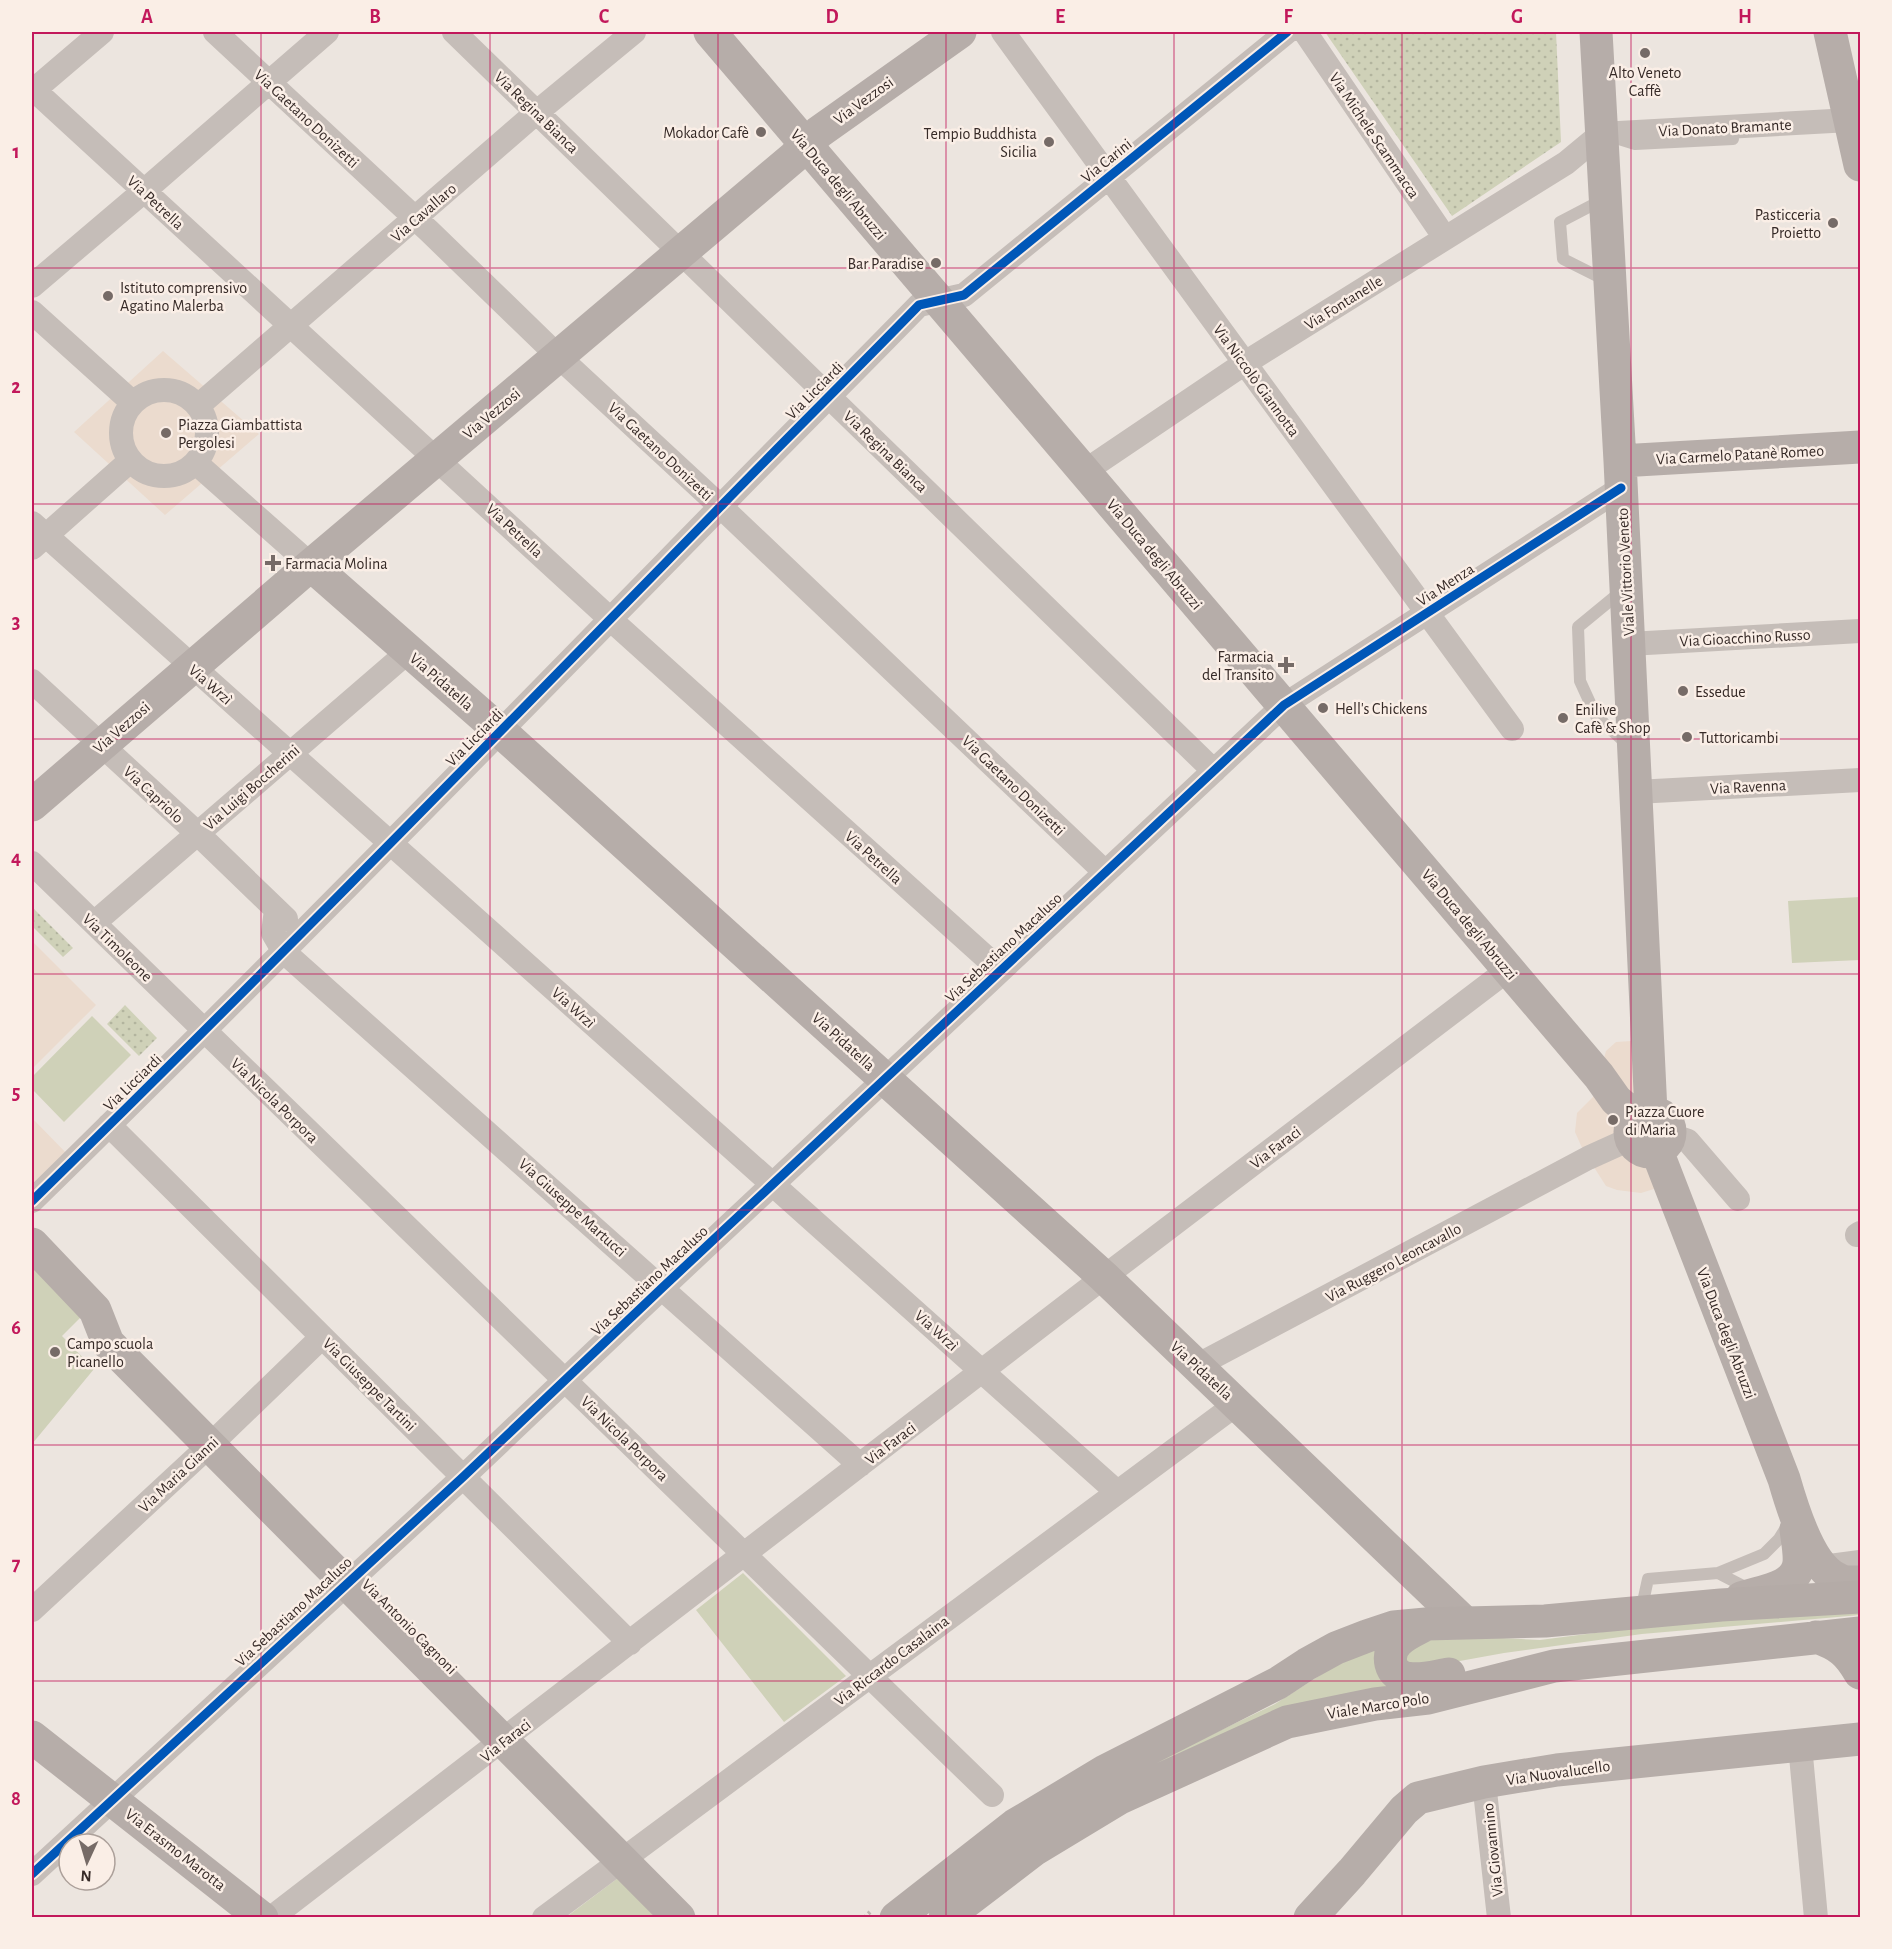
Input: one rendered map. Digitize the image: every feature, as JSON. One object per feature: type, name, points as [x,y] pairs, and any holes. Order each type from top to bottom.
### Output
[{"type":"main road","name":"Via Duca degli Abruzzi","points":[[710,32],[1509,969],[1599,1076],[1616,1100],[1649,1131],[1784,1479],[1795,1515]]},
{"type":"main road","name":"Via Vezzosi","points":[[32,805],[311,565],[807,145],[819,132],[960,32]]},
{"type":"main road","name":"Viale Vittorio Veneto","points":[[1596,32],[1629,644],[1649,1131]]},
{"type":"main road","points":[[1830,32],[1860,165]]},
{"type":"main road","name":"Via Carmelo Patanè Romeo","points":[[1620,474],[1860,447]]},
{"type":"main road","name":"Via Pidatella","points":[[311,565],[500,732],[1104,1277],[1464,1622]]},
{"type":"main road","name":"Via Antonio Cagnoni","points":[[32,1244],[95,1310],[108,1343],[679,1917]]},
{"type":"main road","points":[[1795,1515],[1816,1560],[1822,1567],[1836,1579],[1845,1582],[1860,1582]]},
{"type":"main road","points":[[1721,1605],[1784,1584],[1797,1573],[1799,1554],[1795,1515]]},
{"type":"main road","points":[[896,1917],[1015,1825],[1105,1771],[1278,1683],[1336,1648],[1394,1627],[1464,1622],[1545,1621],[1641,1611],[1860,1597]]},
{"type":"main road","points":[[1426,1624],[1401,1638],[1391,1649],[1392,1668],[1398,1675],[1408,1679],[1421,1679],[1467,1670],[1554,1666]]},
{"type":"main road","name":"Viale Marco Polo","points":[[945,1917],[1034,1850],[1120,1798],[1287,1722],[1375,1704],[1428,1698],[1554,1666],[1860,1633]]},
{"type":"main road","points":[[1816,1637],[1838,1646],[1849,1655],[1860,1672]]},
{"type":"main road","name":"Via Erasmo Marotta","points":[[32,1737],[262,1917]]},
{"type":"main road","name":"Via Nuovalucello","points":[[1310,1917],[1352,1872],[1404,1810],[1418,1798],[1484,1782],[1557,1770],[1860,1739]]},
{"type":"street","points":[[33,89],[102,32]]},
{"type":"street","name":"Via Gaetano Donizetti","points":[[215,32],[416,219],[1105,872]]},
{"type":"street","points":[[32,286],[327,32]]},
{"type":"street","name":"Via Regina Bianca","points":[[454,32],[1214,771]]},
{"type":"street","name":"Via Cavallaro","points":[[205,400],[537,112],[634,32]]},
{"type":"street","name":"Via Niccolò Giannotta","points":[[1003,32],[1512,729]]},
{"type":"street","name":"Via Carini","points":[[939,301],[964,295],[1287,32]]},
{"type":"street","name":"Via Michele Scammacca","points":[[1305,32],[1444,238]]},
{"type":"street","name":"Via Petrella","points":[[33,89],[611,620],[1000,970]]},
{"type":"street","name":"Via Donato Bramante","points":[[1601,134],[1850,120]]},
{"type":"street","name":"Via Fontanelle","points":[[1084,471],[1245,363],[1566,163],[1601,134]]},
{"type":"street","name":"Via Licciardi","points":[[32,1201],[205,1032],[919,305],[939,301]]},
{"type":"street","points":[[32,312],[126,397]]},
{"type":"street","points":[[124,466],[168,477],[188,470],[203,469],[207,428],[204,416],[205,400],[161,390],[126,397]]},
{"type":"street","points":[[124,466],[124,450],[120,438],[126,397]]},
{"type":"street","points":[[36,535],[124,466]]},
{"type":"street","name":"Via Pidatella","points":[[203,469],[311,565]]},
{"type":"street","name":"Via Menza","points":[[1284,705],[1427,614],[1620,474]]},
{"type":"street","name":"Via Wrzì","points":[[36,535],[192,667],[390,842],[1117,1492]]},
{"type":"street","name":"Via Gioacchino Russo","points":[[1629,644],[1860,631]]},
{"type":"street","name":"Via Luigi Boccherini","points":[[94,923],[409,651]]},
{"type":"street","name":"Via Capriolo","points":[[32,681],[197,833],[302,934]]},
{"type":"street","name":"Via Sebastiano Macaluso","points":[[32,1874],[463,1477],[1284,705]]},
{"type":"street","name":"Via Ravenna","points":[[1635,792],[1860,780]]},
{"type":"street","name":"Via Timoleone","points":[[32,863],[205,1032]]},
{"type":"street","points":[[276,909],[273,933],[284,952]]},
{"type":"street","name":"Via Giuseppe Martucci","points":[[284,952],[861,1465]]},
{"type":"street","name":"Via Faraci","points":[[271,1917],[1509,969]]},
{"type":"street","name":"Via Nicola Porpora","points":[[205,1032],[745,1553],[992,1795]]},
{"type":"street","name":"Via Giuseppe Tartini","points":[[109,1125],[630,1643]]},
{"type":"street","points":[[1649,1131],[1688,1141],[1738,1199]]},
{"type":"street","name":"Via Ruggero Leoncavallo","points":[[1198,1365],[1588,1158],[1649,1131]]},
{"type":"street","name":"Via Maria Gianni","points":[[32,1610],[210,1445],[322,1337]]},
{"type":"street","name":"Via Riccardo Casalaina","points":[[544,1917],[1238,1403]]},
{"type":"street","points":[[1822,1567],[1860,1562]]},
{"type":"street","points":[[1800,1745],[1816,1917]]},
{"type":"street","name":"Via Giovannino","points":[[1484,1782],[1499,1917]]},
{"type":"lane","points":[[1605,198],[1560,222],[1563,259],[1609,282]]},
{"type":"lane","points":[[1626,587],[1578,627],[1580,681],[1596,716],[1634,750]]},
{"type":"lane","points":[[1641,1611],[1648,1579],[1718,1573],[1764,1554],[1779,1539],[1795,1515]]},
{"type":"lane","points":[[1718,1573],[1755,1593]]},
{"type":"green space","points":[[1325,32],[1556,32],[1561,142],[1452,216]]},
{"type":"green space","points":[[1860,897],[1860,960],[1792,963],[1788,901]]},
{"type":"green space","points":[[32,907],[73,948],[63,957],[32,926]]},
{"type":"green space","points":[[125,1005],[157,1038],[139,1056],[107,1024]]},
{"type":"green space","points":[[92,1016],[131,1055],[64,1122],[32,1089],[32,1077]]},
{"type":"green space","name":"Campo scuola Picanello","points":[[32,1265],[82,1316],[62,1336],[94,1369],[32,1444]]},
{"type":"green space","points":[[743,1573],[846,1676],[784,1722],[696,1610]]},
{"type":"green space","points":[[1860,1609],[1860,1615],[1642,1634],[1504,1653],[1410,1670],[1400,1655],[1422,1640],[1500,1638],[1540,1640],[1641,1627]]},
{"type":"green space","points":[[1379,1647],[1392,1684],[1379,1692],[1111,1783],[1275,1704],[1333,1667]]},
{"type":"green space","points":[[618,1878],[656,1918],[565,1918]]},
{"type":"shaded area","name":"Piazza Giambattista Pergolesi","points":[[163,351],[259,434],[165,515],[74,432]]},
{"type":"shaded area","points":[[32,941],[96,1005],[32,1069]]},
{"type":"shaded area","name":"Piazza Cuore di Maria","points":[[1647,1040],[1650,1132],[1670,1184],[1641,1193],[1606,1186],[1583,1150],[1575,1132],[1577,1113],[1593,1097],[1606,1051],[1616,1042]]},
{"type":"shaded area","points":[[32,1118],[73,1160],[32,1201]]},
{"type":"cycle path","points":[[32,1201],[379,854],[919,305],[964,295],[1287,32]]},
{"type":"cycle path","points":[[32,1874],[463,1477],[1284,705],[1621,488]]},
{"type":"place","name":"Alto Veneto Caffè","points":[[1645,53]]},
{"type":"place","name":"Mokador Cafè","points":[[761,132]]},
{"type":"place","name":"Tempio Buddhista Sicilia","points":[[1049,142]]},
{"type":"place","name":"Pasticceria Proietto","points":[[1833,223]]},
{"type":"place","name":"Bar Paradise","points":[[936,263]]},
{"type":"place","name":"Istituto comprensivo Agatino Malerba","points":[[108,296]]},
{"type":"place","name":"Piazza Giambattista Pergolesi","points":[[166,433]]},
{"type":"place","name":"Farmacia Molina","points":[[273,563]]},
{"type":"place","name":"Farmacia del Transito","points":[[1286,665]]},
{"type":"place","name":"Essedue","points":[[1683,691]]},
{"type":"place","name":"Hell's Chickens","points":[[1323,708]]},
{"type":"place","name":"Enilive Cafè & Shop","points":[[1563,718]]},
{"type":"place","name":"Tuttoricambi","points":[[1687,737]]},
{"type":"place","name":"Piazza Cuore di Maria","points":[[1613,1120]]},
{"type":"place","name":"Campo scuola Picanello","points":[[55,1352]]}]
